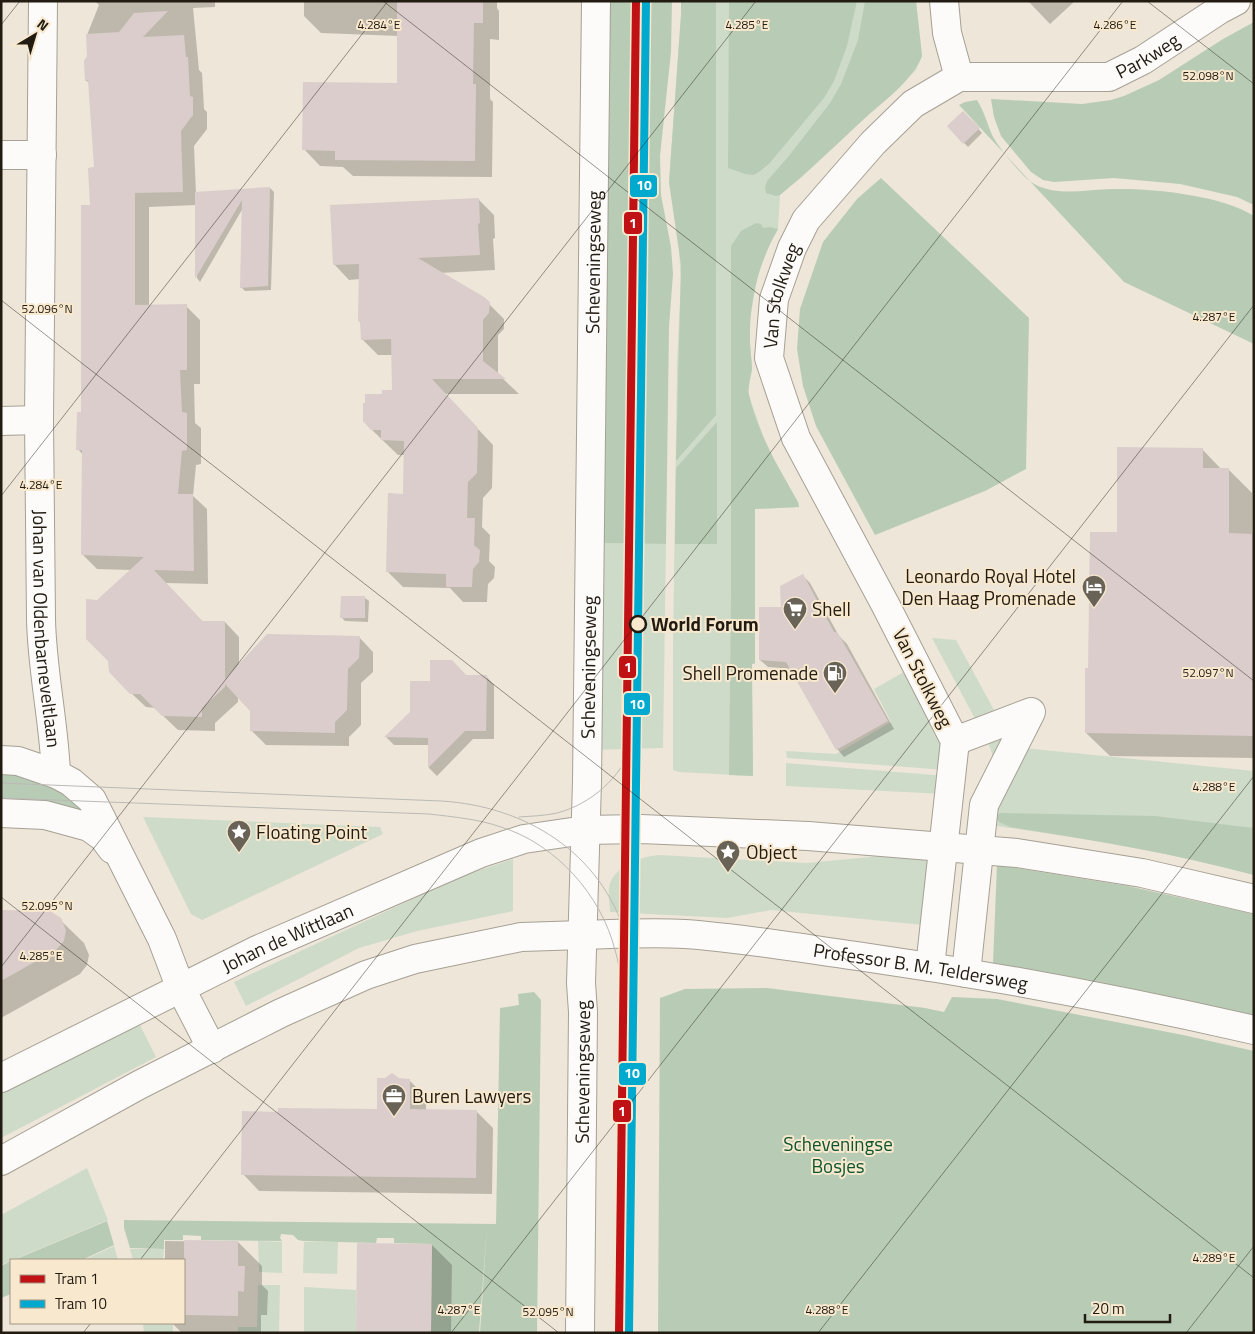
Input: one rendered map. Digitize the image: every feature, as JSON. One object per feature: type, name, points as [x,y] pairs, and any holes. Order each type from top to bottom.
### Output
[{"type":"street","name":"Johan van Oldenbarneveltlaan","points":[[43,1],[39,420],[41,642],[54,733],[56,774]]},
{"type":"street","name":"Scheveningseweg","points":[[580,1333],[583,1022],[581,983],[584,830],[587,782],[596,1]]},
{"type":"street","points":[[944,1],[947,32],[959,77]]},
{"type":"street","name":"Parkweg","points":[[959,77],[1109,77],[1143,60],[1219,10],[1236,1]]},
{"type":"street","name":"Van Stolkweg","points":[[930,967],[955,741],[886,604],[796,438],[769,358],[774,299],[792,248],[806,220],[873,143],[913,104],[959,77]]},
{"type":"street","points":[[1,155],[42,155]]},
{"type":"street","points":[[1,421],[39,420]]},
{"type":"street","name":"Van Stolkweg","points":[[955,741],[1031,712],[984,805],[966,973]]},
{"type":"street","points":[[1,760],[18,761],[56,774],[71,782],[92,800],[162,939],[181,989],[212,1049]]},
{"type":"street","points":[[1,814],[45,815],[89,827],[103,837],[127,867]]},
{"type":"street","points":[[584,830],[641,829],[798,835],[1017,853],[1142,873],[1254,899]]},
{"type":"street","name":"Johan de Wittlaan","points":[[1,1078],[257,950],[481,853],[524,839],[584,830]]},
{"type":"street","name":"Professor B. M. Teldersweg","points":[[583,935],[685,934],[766,943],[966,973],[1184,1014],[1254,1030]]},
{"type":"street","points":[[1,1161],[139,1086],[281,1013],[366,975],[415,959],[521,937],[583,935]]},
{"type":"green space","points":[[600,1],[672,1],[671,52],[660,156],[661,195],[671,247],[673,274],[669,327],[666,544],[591,543]]},
{"type":"green space","points":[[681,1],[916,1],[922,56],[916,70],[802,177],[780,195],[778,229],[769,245],[758,274],[750,318],[752,369],[748,393],[768,450],[798,502],[799,507],[755,509],[755,664],[752,664],[753,776],[679,772],[673,770],[677,365],[681,279],[678,237],[669,182]]},
{"type":"green space","points":[[681,1],[716,1],[716,415],[676,461],[681,265],[669,182]]},
{"type":"green space","points":[[729,1],[857,1],[847,46],[834,81],[824,98],[769,164],[754,175],[728,168]]},
{"type":"green space","points":[[865,1],[916,1],[922,56],[918,65],[897,90],[791,186],[780,195],[776,196],[766,193],[767,181],[830,103],[841,84],[858,40]]},
{"type":"green space","points":[[1254,22],[1254,205],[1237,197],[1180,184],[1114,178],[1054,182],[1043,180],[1031,172],[1001,136],[994,117],[991,99],[1082,104],[1111,100],[1159,80],[1223,39]]},
{"type":"green space","points":[[977,100],[992,135],[1006,155],[959,105]]},
{"type":"green space","points":[[1006,155],[1030,181],[1021,173]]},
{"type":"green space","points":[[881,178],[1029,318],[1026,469],[985,491],[875,535],[816,426],[803,386],[797,349],[800,309],[823,242],[857,199]]},
{"type":"green space","points":[[1030,181],[1050,190],[1071,192],[1129,189],[1186,194],[1224,203],[1254,216],[1254,344],[1124,282]]},
{"type":"green space","points":[[756,223],[761,224],[763,228],[778,229],[765,256],[753,298],[750,327],[752,369],[749,392],[763,437],[799,507],[755,509],[755,663],[752,664],[753,776],[729,775],[731,246],[741,231]]},
{"type":"green space","points":[[717,422],[717,544],[675,544],[676,468]]},
{"type":"green space","points":[[591,543],[666,544],[663,748],[590,750]]},
{"type":"green space","points":[[932,638],[956,640],[1014,747],[1254,771],[1254,875],[1126,846],[996,826],[993,793],[999,773],[989,745]]},
{"type":"green space","points":[[909,669],[947,743],[946,770],[787,758],[786,751],[836,754],[891,722],[874,689]]},
{"type":"green space","points":[[786,763],[946,776],[944,794],[786,786]]},
{"type":"green space","points":[[1,769],[40,776],[89,810],[1,808]]},
{"type":"green space","points":[[1000,813],[1155,816],[1254,828],[1254,875],[1102,842],[1010,827],[999,822],[996,817]]},
{"type":"green space","points":[[143,817],[380,827],[383,834],[202,920],[191,914]]},
{"type":"green space","points":[[658,855],[806,863],[892,855],[927,860],[924,925],[771,910],[727,918],[610,912],[609,888],[615,874],[628,864]]},
{"type":"green space","points":[[513,859],[513,911],[417,931],[359,948],[246,1006],[234,982],[462,876]]},
{"type":"green space","points":[[997,865],[1128,886],[1254,914],[1254,1016],[1160,995],[993,963]]},
{"type":"green space","name":"Scheveningse Bosjes","points":[[767,988],[944,1012],[952,997],[997,999],[1183,1035],[1254,1051],[1254,1333],[658,1333],[660,998],[685,989]]},
{"type":"green space","points":[[534,992],[541,1000],[537,1333],[480,1333],[487,1227],[479,1333],[431,1333],[432,1244],[394,1243],[394,1238],[377,1238],[376,1243],[304,1241],[298,1240],[293,1235],[281,1234],[280,1238],[282,1241],[201,1240],[201,1236],[183,1235],[183,1240],[164,1240],[164,1249],[130,1248],[124,1228],[124,1220],[496,1224],[500,1008],[519,1005],[518,994]]},
{"type":"green space","points":[[140,1025],[156,1057],[1,1138],[1,1093],[22,1081]]},
{"type":"green space","points":[[87,1168],[108,1220],[15,1259],[10,1259],[10,1261],[1,1265],[1,1215]]},
{"type":"green space","points":[[107,1221],[114,1245],[84,1259],[16,1259]]},
{"type":"green space","points":[[258,1241],[282,1242],[282,1273],[259,1272]]},
{"type":"green space","points":[[304,1242],[338,1242],[337,1274],[303,1273]]},
{"type":"green space","points":[[114,1246],[118,1259],[86,1259]]},
{"type":"green space","points":[[130,1249],[164,1249],[163,1259],[133,1259]]},
{"type":"green space","points":[[10,1262],[10,1294],[1,1298],[1,1266]]},
{"type":"green space","points":[[258,1285],[280,1285],[279,1333],[238,1333],[238,1327],[257,1327]]},
{"type":"green space","points":[[304,1287],[356,1290],[356,1333],[304,1333]]},
{"type":"green space","points":[[143,1324],[173,1324],[173,1333],[144,1333]]},
{"type":"building","points":[[397,1],[483,1],[483,23],[474,23],[473,84],[476,84],[475,161],[335,160],[335,151],[302,150],[303,82],[397,83]]},
{"type":"building","points":[[168,11],[143,37],[184,35],[186,57],[188,57],[190,96],[193,97],[193,115],[181,131],[183,192],[135,193],[135,305],[187,304],[187,370],[180,370],[182,412],[187,413],[187,450],[182,451],[178,494],[193,494],[194,571],[154,570],[202,621],[225,621],[225,679],[267,634],[360,636],[359,658],[348,669],[347,710],[335,722],[335,733],[250,731],[250,711],[225,684],[225,687],[202,708],[202,717],[162,716],[140,694],[130,694],[109,672],[108,661],[86,639],[86,599],[97,600],[144,557],[81,555],[82,450],[76,450],[77,412],[81,412],[81,205],[90,205],[88,168],[94,167],[88,80],[85,81],[86,34],[119,32],[134,13]]},
{"type":"building","points":[[963,111],[980,128],[963,144],[947,126]]},
{"type":"building","points":[[270,187],[268,286],[240,288],[242,200],[195,279],[195,192]]},
{"type":"building","points":[[479,198],[480,255],[418,258],[490,302],[489,313],[483,320],[483,361],[506,379],[432,379],[478,428],[477,473],[468,482],[467,518],[475,518],[474,545],[480,550],[479,562],[473,569],[472,587],[446,587],[446,574],[386,572],[388,493],[403,494],[404,441],[381,440],[381,430],[371,430],[363,421],[363,403],[365,403],[365,394],[382,394],[382,390],[392,390],[391,339],[361,340],[360,321],[358,321],[359,264],[333,265],[330,205]]},
{"type":"building","points":[[1117,447],[1203,448],[1203,468],[1229,468],[1229,533],[1254,534],[1254,736],[1085,733],[1085,668],[1088,668],[1090,532],[1117,532]]},
{"type":"building","points":[[803,574],[834,632],[839,635],[888,721],[836,750],[786,662],[759,660],[759,607],[781,607],[780,586]]},
{"type":"building","points":[[341,596],[365,596],[365,618],[340,618]]},
{"type":"building","points":[[430,660],[452,660],[466,675],[487,675],[486,731],[465,731],[428,768],[428,738],[384,737],[410,712],[410,681],[430,681]]},
{"type":"building","points":[[1,910],[50,911],[61,918],[66,930],[64,941],[56,950],[1,981]]},
{"type":"building","points":[[392,1073],[399,1078],[410,1079],[410,1109],[477,1110],[476,1178],[241,1175],[242,1111],[278,1112],[278,1108],[377,1109],[377,1078],[385,1078]]},
{"type":"building","points":[[184,1240],[238,1241],[238,1266],[245,1266],[244,1292],[238,1291],[238,1316],[185,1315]]},
{"type":"building","points":[[357,1243],[432,1244],[431,1333],[356,1333]]},
{"type":"tram line","name":"1","points":[[619,1333],[636,1]]},
{"type":"tram line","name":"10","points":[[629,1333],[646,1]]},
{"type":"tram line","points":[[519,817],[552,814],[570,809],[603,788],[621,768],[628,756],[636,734],[642,703]]},
{"type":"tram line","points":[[1,783],[441,801],[472,805],[502,812],[530,824],[556,839],[579,858],[598,880],[614,906],[626,936],[638,1003]]},
{"type":"tram line","points":[[1,798],[429,814],[475,820],[501,827],[521,835],[558,859],[587,891],[599,910],[615,950],[622,988],[623,1011]]},
{"type":"place","name":"Leonardo Royal Hotel Den Haag Promenade","points":[[1094,608]]},
{"type":"place","name":"World Forum","points":[[638,624]]},
{"type":"place","name":"Shell","points":[[795,630]]},
{"type":"place","name":"Shell Promenade","points":[[835,694]]},
{"type":"place","name":"Floating Point","points":[[239,853]]},
{"type":"place","name":"Object","points":[[728,873]]},
{"type":"place","name":"Buren Lawyers","points":[[394,1117]]}]
